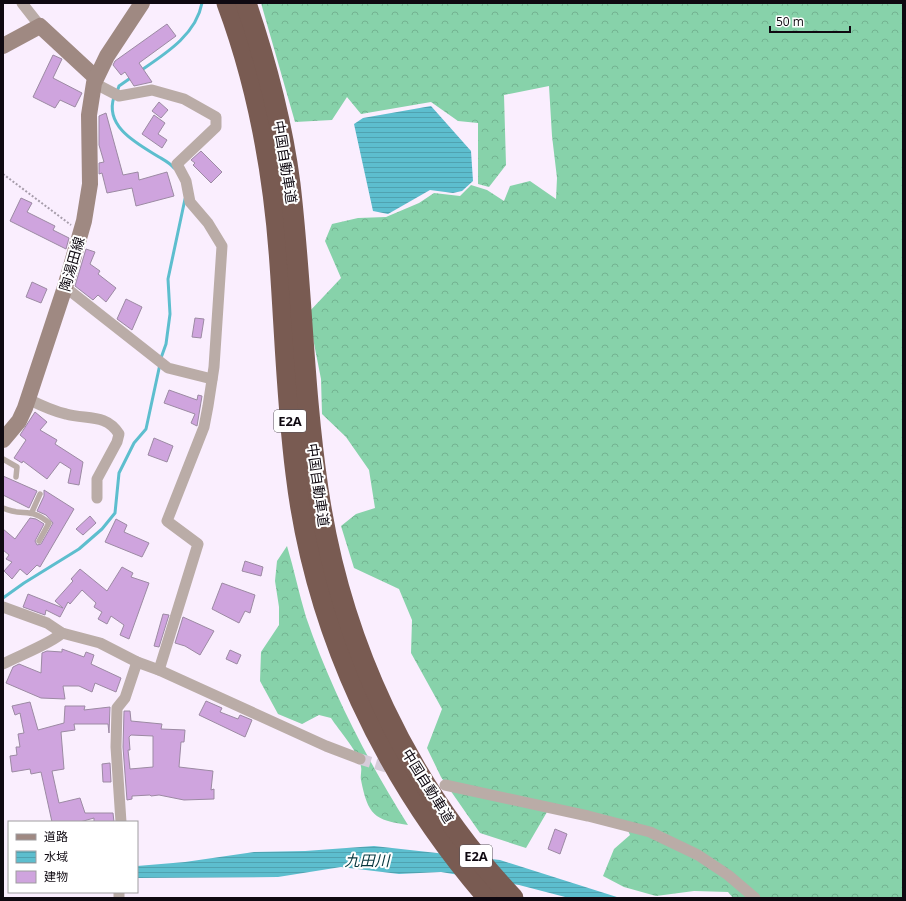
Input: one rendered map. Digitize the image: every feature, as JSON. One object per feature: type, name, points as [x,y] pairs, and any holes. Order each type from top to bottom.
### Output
[{"type":"highway","name":"中国自動車道","points":[[227,3],[243,52],[265,148],[280,262],[289,411],[296,477],[316,577],[342,658],[382,745],[434,815],[480,861],[513,898]]},
{"type":"highway","name":"中国自動車道","points":[[246,3],[273,91],[290,184],[308,408],[318,489],[334,573],[359,652],[377,694],[421,778],[434,815],[453,856],[488,898]]},
{"type":"main road","name":"陶湯田線","points":[[3,440],[19,421],[28,399],[65,287],[81,232],[90,184],[89,115],[94,80],[142,3]]},
{"type":"main road","points":[[3,46],[40,26],[94,80]]},
{"type":"street","points":[[22,3],[40,26]]},
{"type":"street","points":[[94,80],[115,94],[152,90],[184,99],[216,117],[216,127],[176,164],[186,181],[190,202],[208,223],[222,246],[212,379],[204,427],[167,521],[198,544],[159,670]]},
{"type":"street","points":[[65,287],[168,368],[212,379]]},
{"type":"street","points":[[28,399],[63,414],[102,419],[114,427],[119,434],[117,442],[97,479],[97,498]]},
{"type":"street","points":[[3,607],[47,623],[62,633],[100,644],[326,746],[360,759]]},
{"type":"street","points":[[3,664],[56,639],[62,633]]},
{"type":"street","points":[[120,821],[116,747],[117,708],[125,698],[137,662]]},
{"type":"street","points":[[445,784],[588,816],[650,832],[698,855],[728,875],[755,898]]},
{"type":"lane","points":[[3,459],[17,467],[16,477]]},
{"type":"lane","points":[[32,512],[40,494]]},
{"type":"lane","points":[[3,508],[24,513],[32,512],[49,523],[39,541]]},
{"type":"path","points":[[3,174],[81,232]]},
{"type":"green space","points":[[261,3],[903,3],[903,898],[733,898],[728,892],[694,891],[656,896],[624,887],[603,876],[614,849],[630,835],[623,820],[547,812],[526,848],[480,833],[441,777],[427,748],[442,709],[411,653],[412,620],[399,589],[354,568],[341,526],[356,514],[375,508],[369,470],[346,437],[322,414],[321,379],[308,313],[341,278],[325,241],[332,224],[358,218],[386,217],[419,203],[434,193],[460,196],[471,185],[487,190],[504,201],[510,186],[530,181],[556,199],[557,178],[552,136],[549,86],[504,95],[506,165],[489,187],[478,184],[478,123],[458,121],[431,102],[361,114],[347,97],[332,120],[295,122]]},
{"type":"green space","points":[[287,546],[306,617],[338,698],[364,750],[408,825],[387,821],[374,814],[364,792],[361,780],[360,761],[331,718],[319,715],[302,724],[278,714],[260,681],[261,652],[279,625],[279,607],[275,581],[277,561]]},
{"type":"water","points":[[431,106],[471,151],[473,181],[462,191],[453,193],[430,190],[388,214],[373,211],[354,124],[363,118]]},
{"type":"water","name":"九田川","points":[[374,846],[500,860],[620,898],[569,898],[519,885],[441,872],[399,874],[341,867],[278,877],[138,878],[138,866],[185,862],[254,852],[305,851]]},
{"type":"building","points":[[167,24],[176,36],[139,63],[152,82],[134,86],[125,72],[121,75],[113,65],[115,61]]},
{"type":"building","points":[[53,55],[62,59],[53,78],[82,93],[75,107],[60,100],[55,108],[33,97]]},
{"type":"building","points":[[159,102],[168,110],[161,118],[152,111]]},
{"type":"building","points":[[106,113],[123,175],[138,172],[139,180],[167,172],[174,196],[136,206],[132,188],[107,193],[102,173],[99,174],[99,163],[104,162],[99,145],[99,116]]},
{"type":"building","points":[[154,115],[165,123],[158,134],[167,140],[162,148],[142,134]]},
{"type":"building","points":[[201,151],[222,172],[211,183],[193,165],[195,163],[191,160]]},
{"type":"building","points":[[21,198],[32,203],[27,212],[55,226],[53,230],[69,238],[66,249],[10,221]]},
{"type":"building","points":[[86,249],[95,252],[90,264],[100,271],[98,274],[116,288],[106,302],[98,295],[93,300],[75,286]]},
{"type":"building","points":[[32,282],[47,289],[41,303],[26,297]]},
{"type":"building","points":[[126,299],[142,307],[132,330],[117,319]]},
{"type":"building","points":[[195,318],[204,319],[201,338],[192,337]]},
{"type":"building","points":[[169,390],[197,400],[198,395],[202,396],[197,426],[191,423],[195,414],[164,403]]},
{"type":"building","points":[[35,412],[47,422],[40,430],[57,440],[55,444],[83,462],[79,485],[68,483],[71,469],[60,462],[47,479],[23,461],[22,463],[14,458],[26,440],[20,435]]},
{"type":"building","points":[[154,438],[173,446],[167,462],[148,455]]},
{"type":"building","points":[[3,476],[37,491],[29,508],[3,495]]},
{"type":"building","points":[[44,490],[74,509],[40,567],[37,565],[27,575],[20,569],[12,579],[4,571],[12,562],[6,559],[9,555],[3,550],[3,529],[15,539],[30,518],[36,519],[44,524],[35,541],[37,545],[41,544],[53,523],[46,515],[37,511],[44,496]]},
{"type":"building","points":[[90,516],[96,523],[83,535],[76,529]]},
{"type":"building","points":[[116,519],[127,525],[124,532],[149,543],[142,557],[105,542]]},
{"type":"building","points":[[245,561],[263,567],[261,576],[242,571]]},
{"type":"building","points":[[122,567],[133,573],[131,577],[149,583],[129,639],[120,635],[124,625],[111,616],[107,624],[98,619],[102,612],[94,607],[96,603],[82,590],[70,604],[68,602],[60,617],[46,610],[45,615],[23,607],[28,594],[63,608],[55,601],[73,581],[71,579],[80,569],[107,591]]},
{"type":"building","points":[[222,583],[255,595],[250,613],[245,611],[239,623],[212,609]]},
{"type":"building","points":[[163,614],[169,615],[159,647],[154,646]]},
{"type":"building","points":[[183,617],[214,631],[200,655],[185,646],[175,643]]},
{"type":"building","points":[[62,649],[84,657],[86,652],[94,655],[91,664],[121,678],[116,692],[95,683],[92,692],[79,686],[63,686],[65,699],[41,698],[6,683],[13,667],[19,664],[41,673],[42,653],[47,651],[62,652]]},
{"type":"building","points":[[230,650],[241,655],[237,664],[226,659]]},
{"type":"building","points":[[206,701],[222,708],[220,712],[238,719],[240,715],[252,720],[245,737],[199,715]]},
{"type":"building","points":[[30,702],[38,730],[64,723],[65,706],[85,706],[84,710],[110,707],[109,733],[108,724],[74,724],[75,730],[61,732],[64,769],[52,771],[59,803],[80,798],[85,813],[113,813],[114,821],[94,821],[94,818],[84,821],[52,821],[41,772],[31,774],[30,769],[12,772],[10,756],[17,755],[16,747],[20,747],[18,734],[24,733],[20,713],[15,715],[12,706]]},
{"type":"building","points":[[124,711],[130,711],[131,721],[162,724],[161,729],[185,730],[184,742],[181,742],[179,767],[213,771],[211,790],[214,789],[214,799],[184,800],[159,795],[150,795],[132,796],[132,799],[127,800],[123,747]],"holes":[[[131,735],[153,736],[153,767],[130,769],[128,750],[130,750],[129,737]]]},
{"type":"building","points":[[110,763],[111,782],[103,782],[102,764]]},
{"type":"building","points":[[555,829],[567,834],[560,854],[548,849]]},
{"type":"waterway","points":[[140,71],[178,43],[193,25],[199,14],[202,3]]},
{"type":"waterway","points":[[117,92],[119,86],[132,77]]},
{"type":"waterway","points":[[114,97],[112,108],[118,126],[133,140],[174,168]]},
{"type":"waterway","points":[[161,358],[166,344],[170,314],[168,279],[185,199]]},
{"type":"waterway","points":[[3,598],[24,583],[79,549],[102,529],[115,513],[119,473],[134,443],[146,429],[160,364]]},
{"type":"tunnel","points":[[360,759],[396,770]]}]
